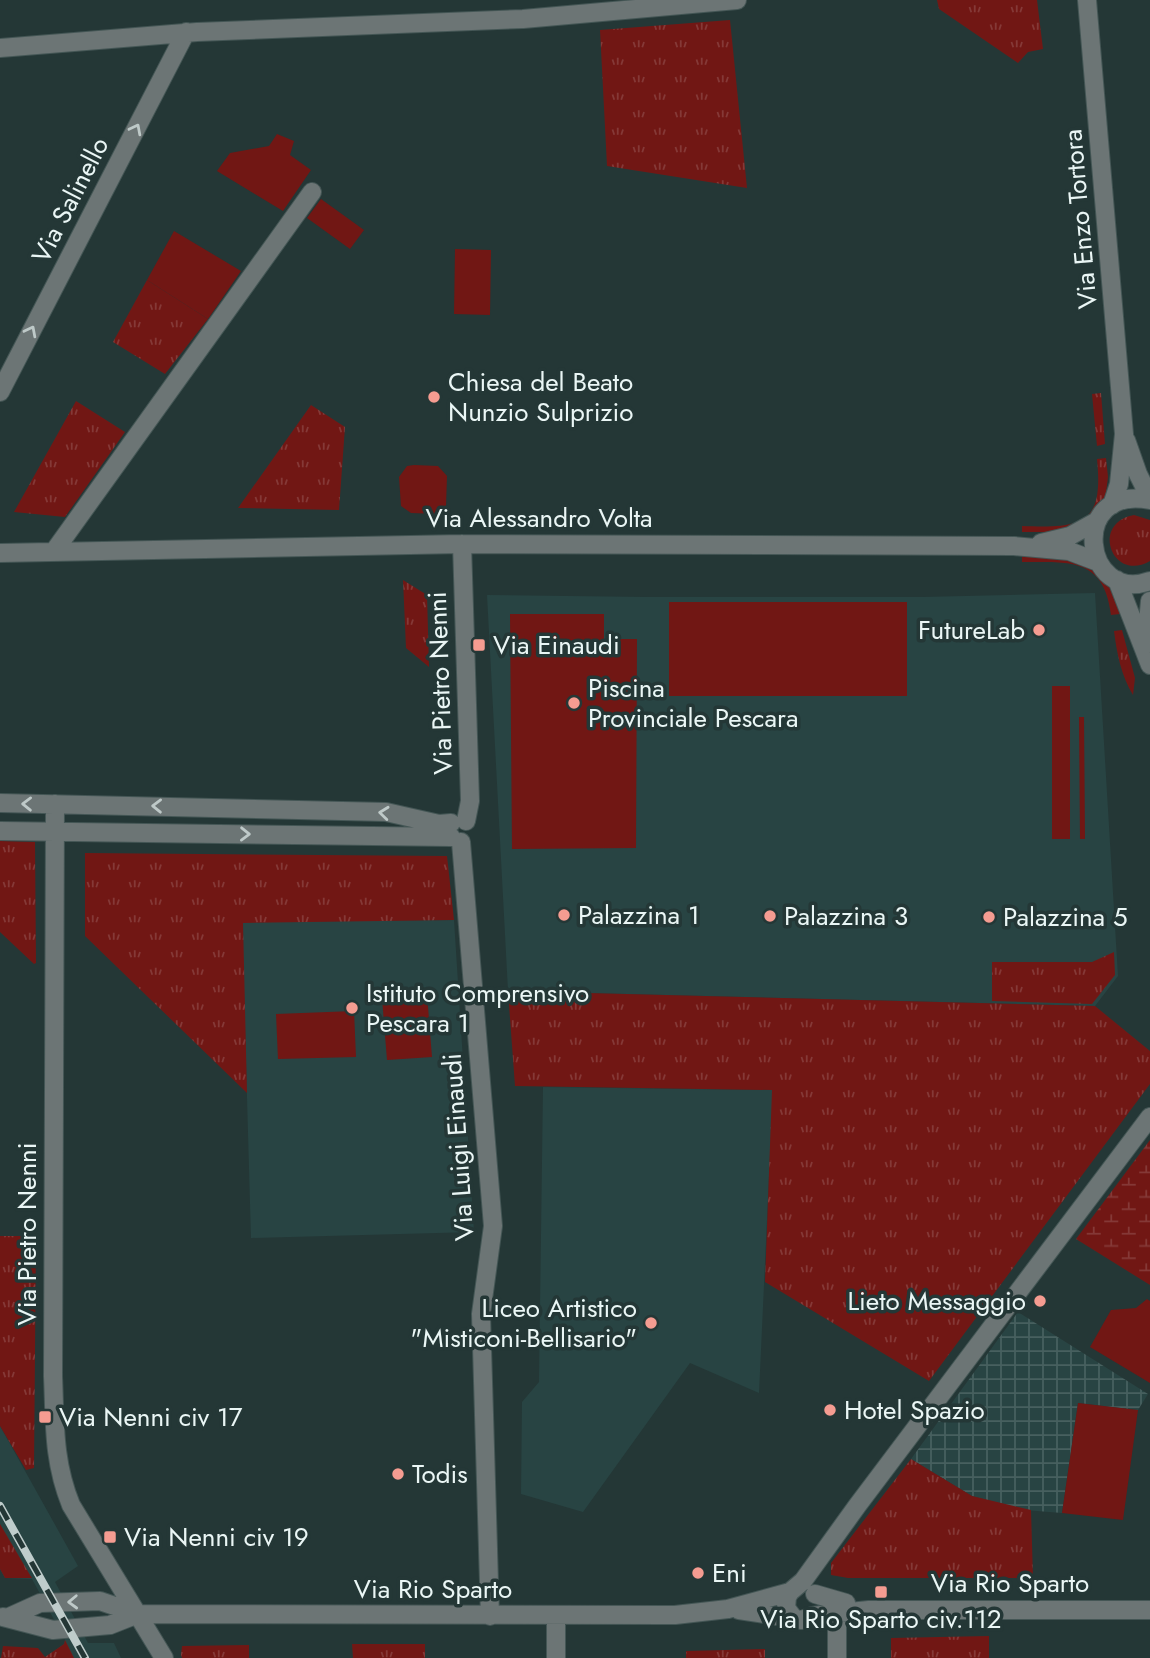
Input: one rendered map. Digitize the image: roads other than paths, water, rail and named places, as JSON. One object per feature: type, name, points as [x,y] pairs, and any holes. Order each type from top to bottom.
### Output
[{"type":"street","points":[[0,48],[186,32],[523,19],[737,0]]},
{"type":"street","name":"Via Enzo Tortora","points":[[1087,0],[1124,434],[1119,484],[1112,505]]},
{"type":"street","name":"Via Salinello","points":[[0,392],[186,32]]},
{"type":"street","points":[[55,550],[312,192]]},
{"type":"street","name":"Via Enzo Tortora","points":[[1124,434],[1150,499]]},
{"type":"street","points":[[1112,505],[1124,499],[1150,499]]},
{"type":"street","name":"Via Alessandro Volta","points":[[1024,547],[1070,536],[1097,521],[1112,505]]},
{"type":"street","points":[[1097,521],[1093,542],[1098,562],[1106,572],[1117,580],[1131,584],[1150,581]]},
{"type":"street","name":"Via Alessandro Volta","points":[[0,553],[462,544],[1024,547],[1069,551],[1098,562]]},
{"type":"street","name":"Via Pietro Nenni","points":[[457,831],[470,801],[462,544]]},
{"type":"street","points":[[1117,580],[1149,660]]},
{"type":"street","points":[[1149,660],[1146,633],[1150,601]]},
{"type":"street","points":[[0,803],[386,811],[457,831]]},
{"type":"street","name":"Via Pietro Nenni","points":[[55,804],[55,1454],[63,1486],[71,1504],[164,1658]]},
{"type":"street","points":[[0,831],[457,831]]},
{"type":"street","name":"Via Luigi Einaudi","points":[[457,831],[493,1226],[481,1314],[490,1616]]},
{"type":"street","points":[[792,1616],[786,1608],[787,1597],[803,1591],[815,1564],[857,1506],[1150,1117]]},
{"type":"street","name":"Via Rio Sparto","points":[[3,1612],[40,1602],[100,1601],[138,1614],[675,1615],[728,1609],[803,1591],[828,1611]]},
{"type":"street","name":"Via Rio Sparto","points":[[728,1609],[792,1616],[802,1620],[828,1611],[1150,1609]]},
{"type":"street","points":[[828,1611],[837,1655]]},
{"type":"street","name":"Via Rio Sparto","points":[[3,1612],[53,1630],[110,1625],[138,1614]]},
{"type":"street","points":[[556,1616],[556,1658]]},
{"type":"railway","points":[[0,1506],[85,1658]]},
{"type":"place","name":"Chiesa del Beato Nunzio Sulprizio","points":[[434,397]]},
{"type":"place","name":"FutureLab","points":[[1039,630]]},
{"type":"place","name":"Via Einaudi","points":[[479,645]]},
{"type":"place","name":"Piscina Provinciale Pescara","points":[[574,703]]},
{"type":"place","name":"Palazzina 1","points":[[564,915]]},
{"type":"place","name":"Palazzina 3","points":[[770,916]]},
{"type":"place","name":"Palazzina 5","points":[[989,917]]},
{"type":"place","name":"Istituto Comprensivo Pescara 1","points":[[352,1008]]},
{"type":"place","name":"Lieto Messaggio","points":[[1040,1301]]},
{"type":"place","name":"Liceo Artistico \"Misticoni-Bellisario\"","points":[[651,1323]]},
{"type":"place","name":"Hotel Spazio","points":[[830,1410]]},
{"type":"place","name":"Via Nenni civ 17","points":[[45,1417]]},
{"type":"place","name":"Todis","points":[[398,1474]]},
{"type":"place","name":"Via Nenni civ 19","points":[[110,1537]]},
{"type":"place","name":"Eni","points":[[698,1573]]},
{"type":"place","name":"Via Rio Sparto civ.112","points":[[881,1592]]}]
